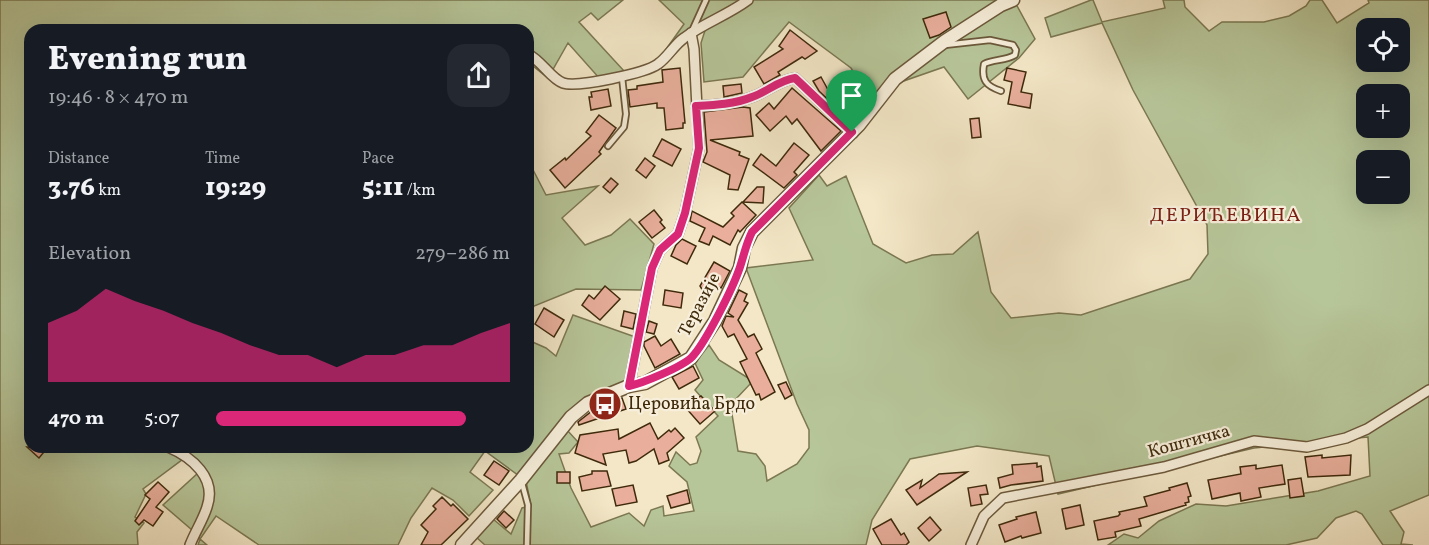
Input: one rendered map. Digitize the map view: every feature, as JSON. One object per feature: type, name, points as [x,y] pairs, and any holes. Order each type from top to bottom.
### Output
[{"type":"street","points":[[534,58],[542,63],[556,79],[565,84],[622,77],[658,64],[691,33],[748,0]]},
{"type":"street","name":"Теразије","points":[[462,545],[521,480],[570,417],[588,403],[645,382],[691,358],[715,321],[740,268],[744,248],[752,232],[852,132],[895,79],[939,45],[1012,0]]},
{"type":"street","points":[[629,386],[652,268],[660,250],[678,234],[685,213],[699,148],[694,49],[691,33]]},
{"type":"street","points":[[696,106],[732,103],[753,97],[786,79],[795,78],[852,132]]},
{"type":"street","name":"Коштичка","points":[[971,545],[984,516],[1003,498],[1164,468],[1254,441],[1307,447],[1346,438],[1367,429],[1429,390]]},
{"type":"street","points":[[178,453],[194,462],[206,477],[209,487],[207,508],[190,545]]},
{"type":"lane","points":[[691,33],[706,0]]},
{"type":"lane","points":[[939,45],[990,40],[1013,45],[1016,50],[1015,55],[984,64],[982,74],[985,82],[988,86],[1001,91]]},
{"type":"lane","points":[[608,146],[624,126],[626,114],[622,77]]},
{"type":"lane","points":[[521,480],[528,505],[527,545]]},
{"type":"green space","points":[[0,0],[623,0],[598,20],[591,13],[579,22],[625,72],[600,79],[568,43],[548,78],[534,67],[534,24],[24,24],[24,453],[484,453],[470,472],[493,490],[469,516],[453,500],[432,488],[411,518],[398,545],[259,545],[216,516],[200,539],[163,505],[199,472],[182,460],[143,489],[146,494],[135,517],[144,523],[137,532],[138,545],[0,545]]},
{"type":"green space","points":[[659,0],[1010,0],[1016,4],[1035,39],[1019,58],[968,99],[944,67],[898,83],[856,138],[869,98],[851,68],[789,22],[743,77],[704,82],[701,43],[709,18],[662,55],[684,24]]},
{"type":"green space","points":[[1091,0],[1102,22],[1165,8],[1163,0],[1184,0],[1185,7],[1209,31],[1222,22],[1264,22],[1289,16],[1306,6],[1310,0],[1322,0],[1337,23],[1369,3],[1368,0],[1429,0],[1429,495],[1390,511],[1404,532],[1401,544],[1413,545],[1383,545],[1362,514],[1356,511],[1336,518],[1317,538],[1286,545],[1108,545],[1124,534],[1138,538],[1159,521],[1196,504],[1226,506],[1318,491],[1370,476],[1368,437],[1254,448],[1058,494],[1049,456],[977,446],[910,459],[872,520],[866,545],[485,545],[476,537],[493,519],[511,534],[522,508],[531,506],[526,481],[488,453],[534,453],[534,343],[556,356],[573,315],[641,339],[634,379],[589,399],[567,430],[578,442],[569,453],[559,454],[571,488],[591,527],[629,513],[644,526],[651,510],[663,506],[664,516],[694,511],[687,482],[669,466],[676,452],[690,465],[697,463],[701,451],[696,437],[718,416],[695,390],[703,380],[695,363],[709,345],[719,360],[753,381],[733,402],[732,414],[738,451],[756,454],[765,466],[767,481],[797,464],[809,448],[809,430],[746,268],[813,260],[789,208],[819,175],[827,186],[846,176],[873,244],[906,263],[932,255],[953,254],[978,232],[991,292],[1011,318],[1059,313],[1081,315],[1190,279],[1208,254],[1207,225],[1133,90],[1102,23],[1051,37],[1045,18]]},
{"type":"green space","points":[[534,172],[546,195],[598,186],[562,218],[585,245],[611,235],[630,219],[654,244],[641,290],[576,289],[534,306]]},
{"type":"green space","points":[[200,539],[207,545],[198,545]]},
{"type":"building","points":[[946,12],[951,27],[930,38],[923,19]]},
{"type":"building","points":[[790,30],[817,51],[805,59],[802,57],[778,72],[780,75],[764,84],[754,67],[783,49],[779,46]]},
{"type":"building","points":[[680,68],[685,123],[683,123],[683,128],[666,130],[664,108],[657,108],[657,103],[630,107],[628,90],[637,89],[637,86],[663,82],[662,70]]},
{"type":"building","points":[[1007,68],[1026,72],[1021,92],[1032,94],[1030,108],[1008,104],[1012,82],[1004,80]]},
{"type":"building","points":[[821,77],[832,97],[851,86],[862,104],[844,115],[819,91],[813,81]]},
{"type":"building","points":[[741,84],[742,93],[724,97],[723,86]]},
{"type":"building","points":[[792,88],[841,131],[821,151],[797,119],[792,124],[786,116],[770,131],[756,115],[769,103],[774,109]]},
{"type":"building","points":[[608,89],[611,106],[591,110],[589,97],[592,97],[591,92]]},
{"type":"building","points":[[750,108],[753,136],[710,140],[740,152],[739,155],[749,159],[738,190],[728,189],[730,175],[703,162],[707,152],[704,112]]},
{"type":"building","points":[[599,115],[616,128],[599,152],[601,154],[565,188],[550,170],[565,158],[566,160],[591,136],[586,132]]},
{"type":"building","points":[[979,118],[981,137],[972,138],[970,119]]},
{"type":"building","points":[[662,139],[681,149],[672,166],[653,156]]},
{"type":"building","points":[[794,143],[809,155],[794,172],[797,175],[784,188],[753,165],[761,154],[776,166]]},
{"type":"building","points":[[645,158],[655,166],[646,178],[636,170]]},
{"type":"building","points":[[611,178],[618,184],[610,193],[603,187]]},
{"type":"building","points":[[757,187],[764,187],[763,203],[743,202]]},
{"type":"building","points":[[742,202],[756,215],[740,232],[738,230],[730,245],[713,236],[709,245],[699,241],[705,228],[690,221],[692,211],[723,227],[734,216],[731,213]]},
{"type":"building","points":[[654,210],[665,228],[652,238],[639,222]]},
{"type":"building","points":[[682,239],[696,246],[687,264],[671,256]]},
{"type":"building","points":[[714,262],[730,271],[721,288],[714,284],[706,296],[700,286]]},
{"type":"building","points":[[605,286],[620,299],[600,320],[582,305],[589,295],[594,299]]},
{"type":"building","points":[[665,290],[683,293],[681,308],[663,305]]},
{"type":"building","points":[[739,290],[747,294],[744,301],[748,303],[738,320],[748,337],[754,334],[762,349],[756,353],[775,392],[761,400],[759,394],[756,395],[740,362],[747,359],[734,334],[728,337],[722,326],[726,316],[734,317],[728,313]]},
{"type":"building","points":[[544,308],[564,320],[554,337],[535,324]]},
{"type":"building","points":[[624,311],[636,314],[633,329],[621,326]]},
{"type":"building","points":[[649,321],[657,324],[654,334],[646,332]]},
{"type":"building","points":[[655,336],[661,346],[671,339],[680,354],[655,368],[644,342]]},
{"type":"building","points":[[693,366],[699,378],[679,389],[672,377]]},
{"type":"building","points":[[786,382],[792,395],[785,399],[778,385]]},
{"type":"building","points":[[701,396],[715,411],[700,424],[685,407]]},
{"type":"building","points":[[622,398],[626,409],[579,425],[578,422],[592,411],[608,408],[607,404]]},
{"type":"building","points":[[650,423],[658,439],[675,428],[684,438],[667,453],[669,460],[659,464],[654,449],[629,463],[626,450],[603,454],[606,465],[575,453],[580,435],[618,429],[619,439]]},
{"type":"building","points":[[34,453],[43,453],[39,458]]},
{"type":"building","points":[[1322,455],[1322,458],[1351,455],[1350,475],[1308,477],[1305,457]]},
{"type":"building","points":[[494,461],[509,471],[499,485],[484,475]]},
{"type":"building","points":[[1037,463],[1037,467],[1041,466],[1043,481],[1000,488],[998,478],[1013,474],[1012,465]]},
{"type":"building","points":[[1256,465],[1256,469],[1282,465],[1285,484],[1259,488],[1261,497],[1241,501],[1240,493],[1212,499],[1208,480],[1241,474],[1240,467]]},
{"type":"building","points":[[592,471],[607,471],[611,486],[582,491],[579,477],[592,474]]},
{"type":"building","points":[[557,472],[570,472],[570,483],[557,483]]},
{"type":"building","points":[[967,472],[917,505],[906,490],[922,480],[920,488],[939,474]]},
{"type":"building","points":[[1301,478],[1304,496],[1290,498],[1288,480]]},
{"type":"building","points":[[158,482],[169,492],[156,507],[163,512],[153,526],[144,520],[139,525],[135,521],[150,499],[145,495]]},
{"type":"building","points":[[1187,483],[1191,496],[1188,497],[1189,502],[1185,503],[1186,505],[1139,519],[1141,526],[1115,532],[1116,537],[1098,540],[1094,521],[1118,516],[1119,512],[1147,506],[1144,497]]},
{"type":"building","points":[[633,485],[637,502],[616,506],[612,489]]},
{"type":"building","points":[[986,485],[988,494],[980,495],[982,504],[971,506],[968,488]]},
{"type":"building","points":[[687,490],[690,503],[671,508],[667,496]]},
{"type":"building","points":[[442,497],[468,519],[441,545],[421,545],[428,532],[421,525],[436,509],[433,506]]},
{"type":"building","points":[[1080,505],[1084,525],[1066,529],[1062,509]]},
{"type":"building","points":[[504,511],[514,520],[506,528],[497,519]]},
{"type":"building","points":[[1036,512],[1041,533],[1022,538],[1021,536],[1005,542],[999,525],[1017,519],[1016,517]]},
{"type":"building","points":[[930,517],[941,530],[929,541],[918,528]]},
{"type":"building","points":[[891,519],[901,535],[904,533],[909,542],[906,545],[882,545],[873,529]]},
{"type":"place","name":"Церовића Брдо","points":[[605,404]]},
{"type":"district","name":"ДЕРИЋЕВИНА","points":[[1226,216]]},
{"type":"route","points":[[795,78],[852,132],[752,232],[744,248],[740,268],[715,321],[691,358],[645,382],[629,386],[652,268],[660,250],[678,234],[685,213],[699,148],[696,106],[732,103],[753,97],[786,79],[795,78]]}]
